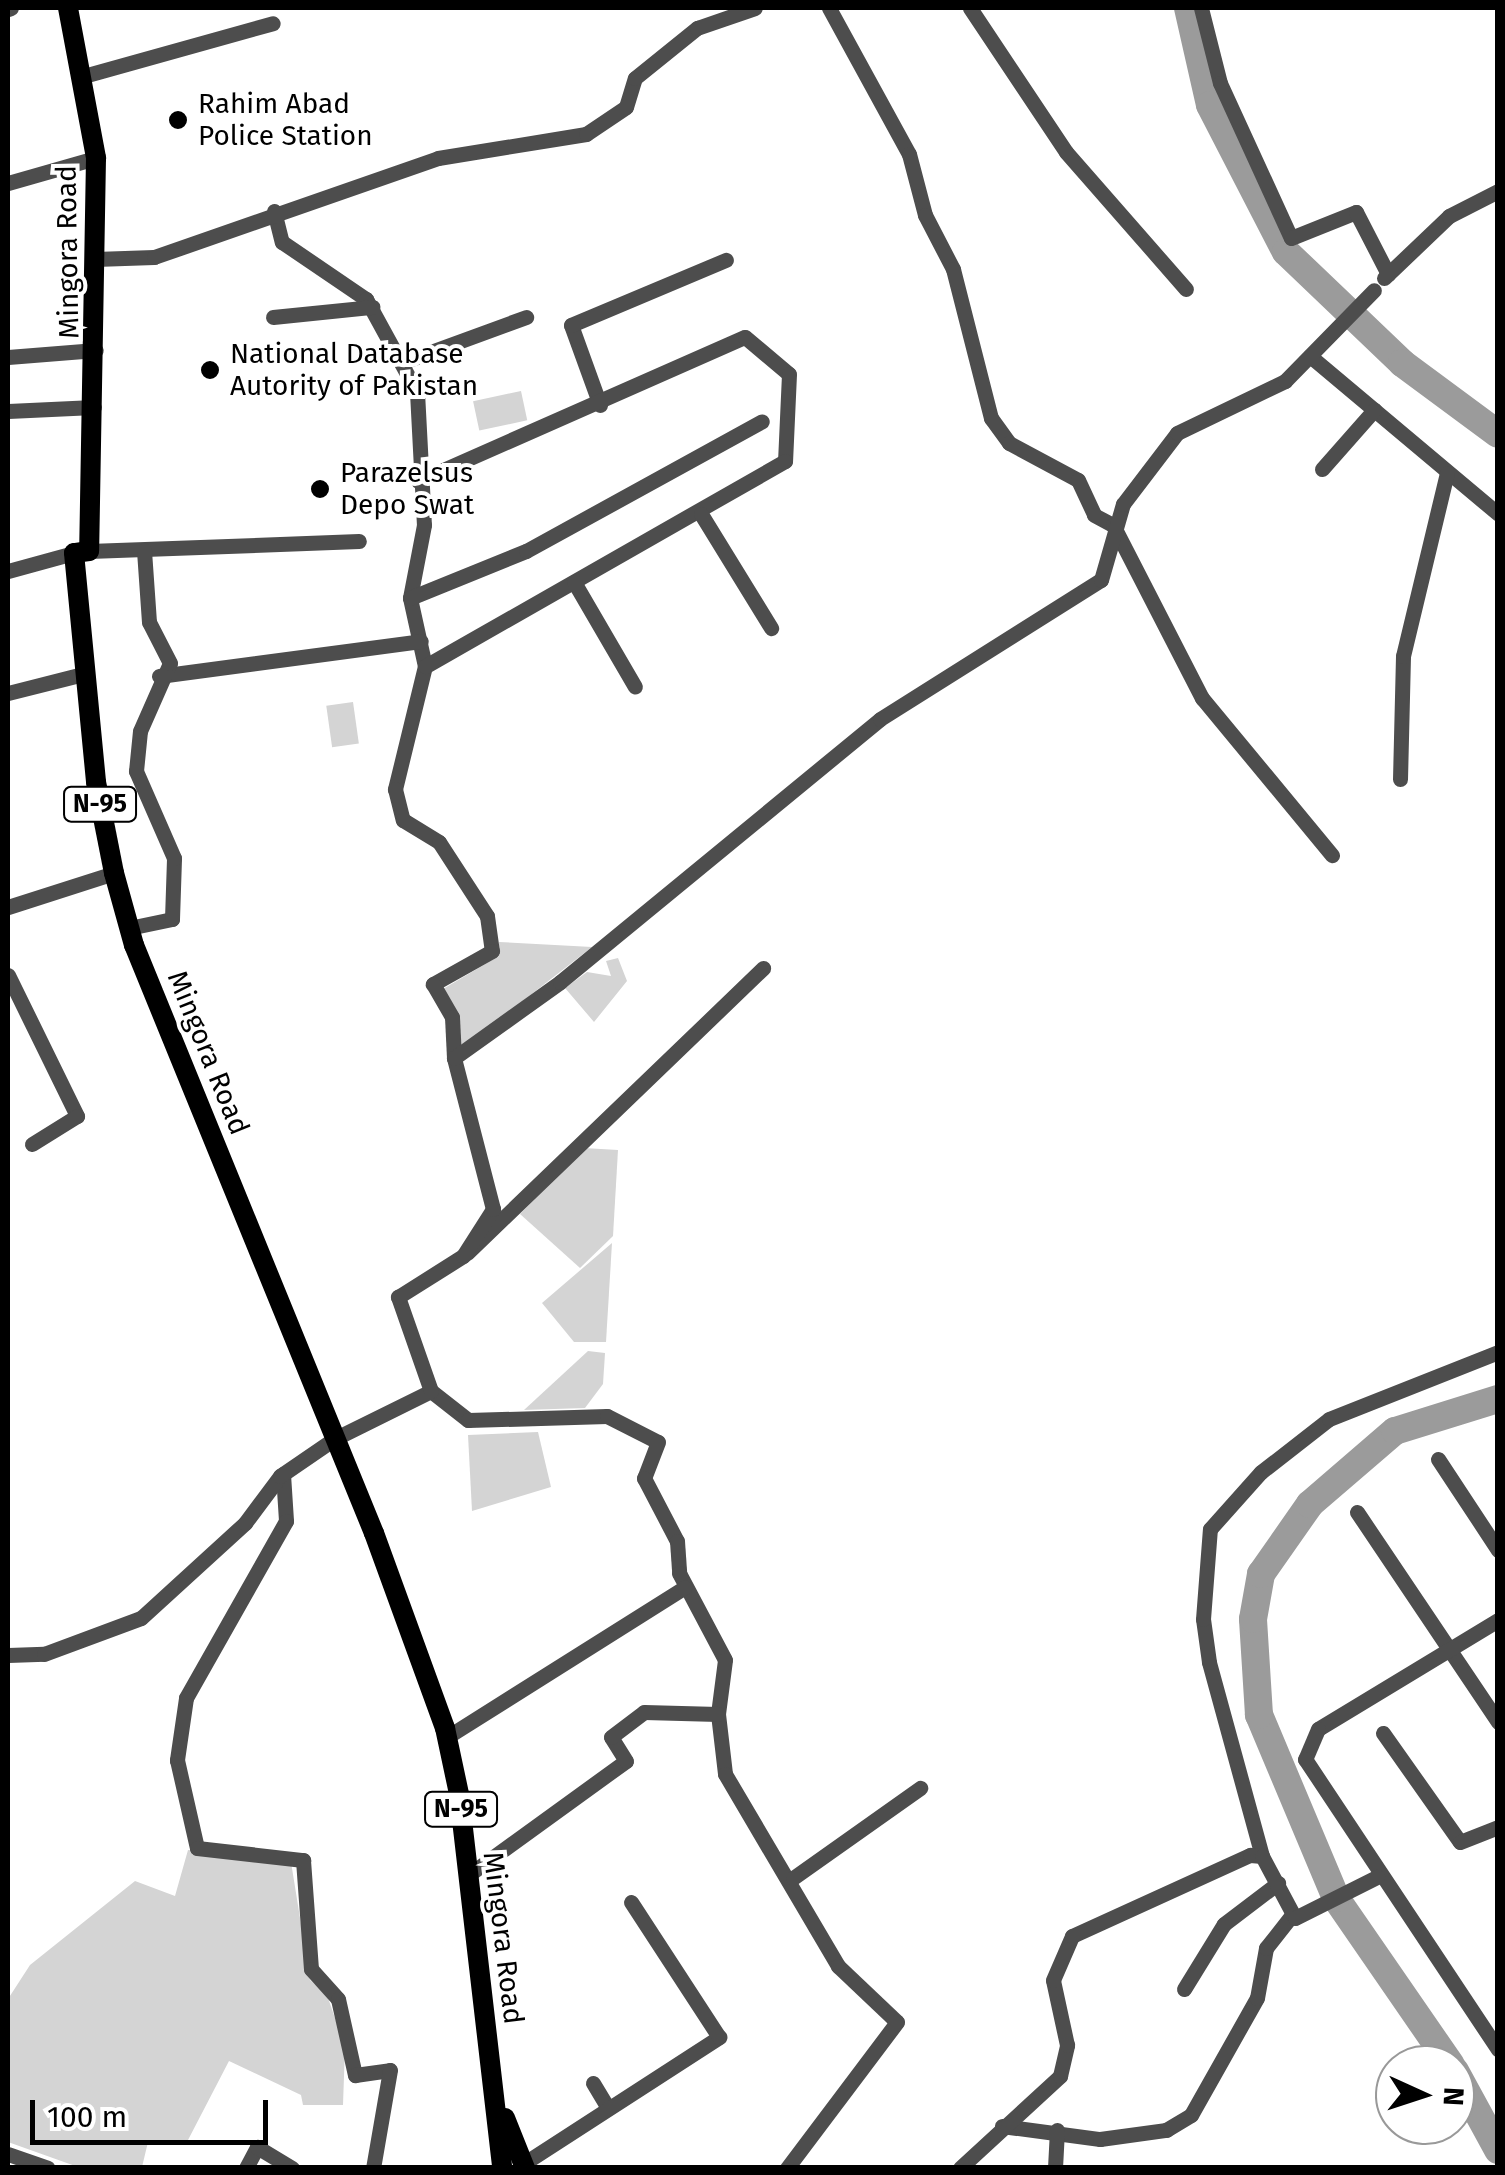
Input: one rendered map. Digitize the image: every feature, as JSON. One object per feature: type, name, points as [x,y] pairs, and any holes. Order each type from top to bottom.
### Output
[{"type":"main road","name":"Mingora Road","points":[[68,8],[96,158],[94,407],[82,552],[84,674],[114,873],[129,928],[334,1438],[447,1737],[497,2097],[516,2166]]},
{"type":"street","points":[[95,259],[154,257],[274,211],[438,158],[586,134],[626,107],[635,78],[703,16],[755,8]]},
{"type":"street","points":[[829,8],[908,154],[968,317],[991,418],[1009,443],[1078,480],[1094,515],[1113,525],[1202,698],[1332,855]]},
{"type":"street","points":[[970,8],[1066,152],[1186,288]]},
{"type":"street","points":[[1200,8],[1220,83],[1291,238],[1356,212],[1388,274]]},
{"type":"street","points":[[80,77],[273,24]]},
{"type":"street","points":[[8,183],[96,158]]},
{"type":"street","points":[[454,1058],[560,982],[880,719],[1101,580],[1113,525],[1177,433],[1285,381],[1449,216],[1498,191]]},
{"type":"street","points":[[274,211],[282,242],[372,307],[406,361],[422,416],[418,481],[423,542],[410,598],[425,666],[395,790],[403,820],[439,842],[487,916],[492,951],[433,984],[452,1018],[454,1058],[493,1210],[463,1256]]},
{"type":"street","points":[[600,405],[571,326],[726,260]]},
{"type":"street","points":[[273,317],[372,307]]},
{"type":"street","points":[[406,361],[526,317]]},
{"type":"street","points":[[418,481],[600,405],[745,337],[789,374],[785,460],[700,514],[425,666]]},
{"type":"street","points":[[8,357],[96,350]]},
{"type":"street","points":[[1314,351],[1374,410],[1498,514]]},
{"type":"street","points":[[8,411],[94,407]]},
{"type":"street","points":[[1322,469],[1374,410]]},
{"type":"street","points":[[410,598],[542,543],[762,421]]},
{"type":"street","points":[[1400,779],[1403,656],[1447,473]]},
{"type":"street","points":[[700,514],[771,628]]},
{"type":"street","points":[[8,570],[82,552],[360,541]]},
{"type":"street","points":[[129,928],[172,920],[174,858],[136,771],[159,676],[170,663],[149,622],[144,550]]},
{"type":"street","points":[[574,582],[635,688]]},
{"type":"street","points":[[159,676],[421,641]]},
{"type":"street","points":[[8,692],[84,674]]},
{"type":"street","points":[[8,907],[114,873]]},
{"type":"street","points":[[763,968],[463,1256],[398,1297],[431,1392],[468,1420],[607,1416],[658,1442],[644,1478],[677,1540],[685,1587],[726,1660],[718,1714],[725,1774],[793,1878],[838,1966],[897,2022],[788,2168]]},
{"type":"street","points":[[8,975],[77,1116],[32,1144]]},
{"type":"street","points":[[1298,1913],[1262,1856],[1209,1662],[1203,1618],[1210,1529],[1260,1472],[1339,1414],[1498,1352]]},
{"type":"street","points":[[8,1655],[44,1654],[141,1618],[245,1523],[283,1474],[334,1438],[431,1392]]},
{"type":"street","points":[[1438,1458],[1498,1550]]},
{"type":"street","points":[[283,1474],[286,1521],[186,1698],[177,1760],[197,1848],[303,1860],[312,1969],[338,1999],[355,2075],[390,2070],[373,2168]]},
{"type":"street","points":[[1356,1512],[1498,1722]]},
{"type":"street","points":[[447,1737],[685,1587]]},
{"type":"street","points":[[1498,1620],[1318,1729],[1304,1760],[1372,1879],[1498,2050]]},
{"type":"street","points":[[467,1876],[626,1761],[612,1738],[644,1712],[718,1714]]},
{"type":"street","points":[[1383,1733],[1460,1842],[1498,1827]]},
{"type":"street","points":[[793,1878],[920,1788]]},
{"type":"street","points":[[960,2168],[1060,2076],[1067,2045],[1053,1980],[1072,1936],[1250,1855],[1262,1856]]},
{"type":"street","points":[[1002,2126],[1100,2138],[1166,2130],[1191,2115],[1258,1998],[1266,1948],[1298,1913],[1372,1879]]},
{"type":"street","points":[[1184,1989],[1197,1980],[1224,1924],[1278,1883]]},
{"type":"street","points":[[516,2166],[719,2037],[631,1902]]},
{"type":"street","points":[[593,2084],[608,2108]]},
{"type":"street","points":[[1055,2168],[1057,2130]]},
{"type":"street","points":[[246,2168],[258,2147],[292,2168]]},
{"type":"street","points":[[8,2154],[48,2168]]},
{"type":"shaded area","points":[[521,391],[527,420],[479,431],[473,401]]},
{"type":"shaded area","points":[[353,702],[359,744],[332,747],[326,706]]},
{"type":"shaded area","points":[[499,942],[592,947],[460,1050],[443,989],[499,956]]},
{"type":"shaded area","points":[[618,958],[627,981],[594,1022],[565,988],[587,972],[611,976],[606,961]]},
{"type":"shaded area","points":[[584,1148],[618,1150],[613,1236],[580,1268],[520,1214]]},
{"type":"shaded area","points":[[612,1243],[606,1342],[574,1342],[542,1303]]},
{"type":"shaded area","points":[[588,1351],[605,1353],[603,1384],[585,1408],[524,1410]]},
{"type":"shaded area","points":[[538,1432],[551,1487],[472,1511],[468,1435]]},
{"type":"shaded area","points":[[188,1850],[291,1862],[310,1980],[327,1995],[345,2047],[343,2105],[303,2105],[301,2095],[229,2061],[188,2140],[148,2142],[142,2167],[78,2167],[8,2142],[8,1999],[30,1965],[135,1881],[175,1896]]},
{"type":"waterway","points":[[1188,8],[1210,105],[1286,252],[1402,363],[1498,434]]},
{"type":"waterway","points":[[1437,2045],[1336,1898],[1259,1715],[1253,1619],[1261,1574],[1310,1504],[1395,1431],[1498,1399]]},
{"type":"waterway","points":[[1475,2108],[1498,2150]]},
{"type":"place","name":"Rahim Abad Police Station","points":[[178,120]]},
{"type":"place","name":"National Database Autority of Pakistan","points":[[210,370]]},
{"type":"place","name":"Parazelsus Depo Swat","points":[[320,489]]}]
